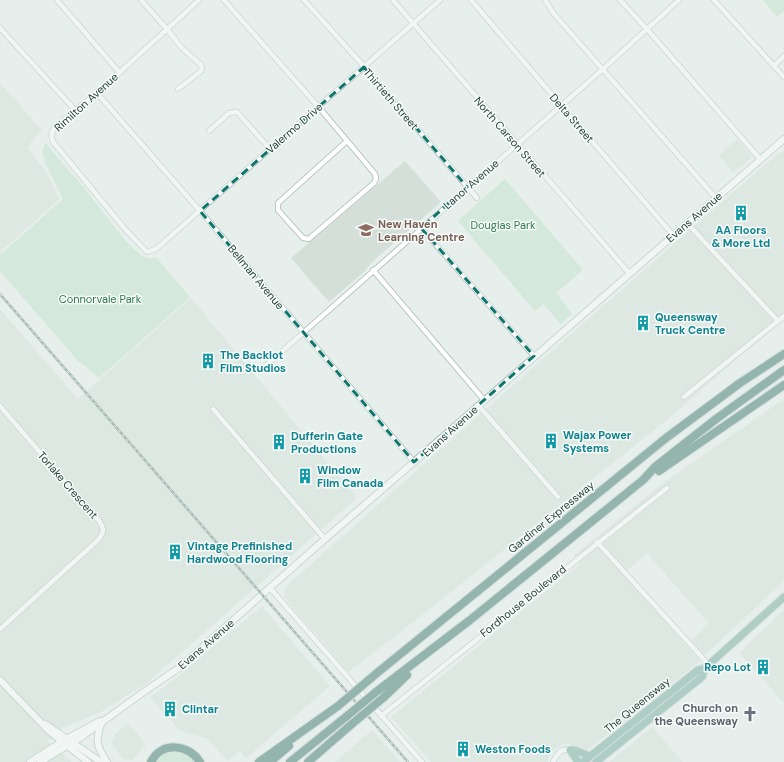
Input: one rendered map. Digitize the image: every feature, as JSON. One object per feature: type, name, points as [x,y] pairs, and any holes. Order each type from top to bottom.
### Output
[{"type":"highway","points":[[759,369],[784,349]]},
{"type":"highway","name":"Gardiner Expressway","points":[[270,762],[666,438],[759,369],[784,354]]},
{"type":"highway","points":[[290,762],[350,720],[430,652],[716,419],[784,370]]},
{"type":"highway","points":[[642,480],[675,460],[784,385]]},
{"type":"highway","name":"Gardiner Expressway","points":[[259,762],[338,706]]},
{"type":"highway","points":[[308,762],[350,720]]},
{"type":"highway","points":[[151,762],[157,754],[163,750],[178,747],[192,752],[200,762]]},
{"type":"main road","name":"Evans Avenue","points":[[30,762],[61,742],[110,716],[179,668],[534,356],[784,139]]},
{"type":"main road","name":"The Queensway","points":[[583,762],[698,670],[707,666],[784,597]]},
{"type":"main road","name":"The Queensway","points":[[596,762],[605,758],[702,677],[707,666]]},
{"type":"main road","points":[[0,680],[49,732],[88,762]]},
{"type":"main road","name":"Evans Avenue","points":[[40,762],[102,724],[110,716]]},
{"type":"main road","points":[[37,718],[102,762]]},
{"type":"main road","points":[[102,724],[98,733],[97,744],[98,750],[107,762]]},
{"type":"main road","points":[[49,732],[51,743],[49,749]]},
{"type":"main road","points":[[570,750],[590,756]]},
{"type":"main road","points":[[570,750],[578,762]]},
{"type":"street","points":[[57,0],[119,72]]},
{"type":"street","points":[[141,0],[184,50],[199,62],[202,67],[201,71],[178,89]]},
{"type":"street","name":"Rimilton Avenue","points":[[147,252],[125,229],[52,140],[51,134],[55,128],[199,0]]},
{"type":"street","points":[[224,0],[318,107],[374,172],[376,177],[374,183],[309,239],[303,238],[278,210],[278,203],[347,141]]},
{"type":"street","name":"Thirtieth Street","points":[[304,0],[477,198]]},
{"type":"street","name":"North Carson Street","points":[[393,0],[629,274]]},
{"type":"street","name":"Valermo Drive","points":[[147,252],[151,252],[156,249],[440,0]]},
{"type":"street","name":"Delta Street","points":[[471,0],[673,235]]},
{"type":"street","points":[[545,0],[554,14],[716,198]]},
{"type":"street","points":[[620,0],[760,159]]},
{"type":"street","name":"Lanor Avenue","points":[[262,369],[680,0]]},
{"type":"street","points":[[714,0],[784,77]]},
{"type":"street","points":[[0,28],[75,110]]},
{"type":"street","points":[[774,66],[784,56]]},
{"type":"street","name":"Bellman Avenue","points":[[97,92],[414,462]]},
{"type":"street","points":[[209,131],[229,113],[236,112],[270,149]]},
{"type":"street","points":[[687,223],[778,321]]},
{"type":"street","points":[[421,228],[534,356]]},
{"type":"street","points":[[373,270],[484,400]]},
{"type":"street","points":[[684,396],[784,316]]},
{"type":"street","points":[[478,405],[558,497]]},
{"type":"street","name":"Torlake Crescent","points":[[0,406],[100,522],[104,529],[103,534],[97,541],[0,629]]},
{"type":"street","points":[[214,409],[325,539]]},
{"type":"street","name":"Fordhouse Boulevard","points":[[381,716],[597,542],[667,488]]},
{"type":"street","points":[[597,542],[707,666]]},
{"type":"street","points":[[270,588],[422,762]]},
{"type":"street","points":[[553,762],[559,752],[563,750],[570,750]]},
{"type":"highlighted area","points":[[364,67],[467,187],[421,228],[534,356],[414,462],[200,211]]},
{"type":"shaded area","points":[[0,83],[42,130],[27,147],[49,176],[59,200],[0,252]]},
{"type":"shaded area","points":[[737,139],[752,157],[733,173],[719,155]]},
{"type":"shaded area","points":[[784,150],[784,321],[742,354],[678,411],[412,623],[348,672],[284,597],[284,588],[571,334],[762,167]]},
{"type":"shaded area","name":"New Haven Learning Centre","points":[[405,161],[441,202],[329,302],[291,258]]},
{"type":"shaded area","points":[[191,298],[357,498],[147,683],[99,713],[64,727],[47,741],[72,762],[0,762],[0,309],[78,399]]},
{"type":"shaded area","points":[[784,399],[784,581],[703,657],[689,642],[709,624],[647,553],[623,574],[700,661],[613,731],[586,750],[569,744],[563,744],[552,751],[547,762],[431,762],[391,717],[580,564],[574,555],[663,483]]},
{"type":"shaded area","points":[[262,606],[330,686],[246,758],[240,751],[227,761],[208,739],[180,731],[150,697],[175,679]]},
{"type":"shaded area","points":[[784,610],[784,703],[739,653]]},
{"type":"shaded area","points":[[128,723],[146,744],[133,760],[123,759],[112,744],[115,734]]},
{"type":"shaded area","points":[[652,727],[683,762],[609,762]]},
{"type":"shaded area","points":[[372,730],[400,762],[335,762]]},
{"type":"green space","points":[[763,0],[784,0],[784,11],[777,17]]},
{"type":"green space","name":"Connorvale Park","points":[[46,142],[50,149],[81,184],[123,238],[140,255],[149,259],[156,257],[190,297],[99,378],[78,361],[0,271],[0,255],[63,199],[45,162],[42,151]]},
{"type":"green space","name":"Douglas Park","points":[[505,179],[583,270],[556,293],[572,314],[561,324],[543,304],[535,311],[458,221]]},
{"type":"green space","points":[[172,750],[180,750],[198,762],[156,762],[164,753]]},
{"type":"railway","points":[[0,294],[408,762]]},
{"type":"place","name":"AA Floors & More Ltd","points":[[741,213]]},
{"type":"place","name":"New Haven Learning Centre","points":[[366,230]]},
{"type":"place","name":"Queensway Truck Centre","points":[[643,323]]},
{"type":"place","name":"The Backlot Film Studios","points":[[208,361]]},
{"type":"place","name":"Wajax Power Systems","points":[[551,441]]},
{"type":"place","name":"Dufferin Gate Productions","points":[[279,442]]},
{"type":"place","name":"Window Film Canada","points":[[305,476]]},
{"type":"place","name":"Vintage Prefinished Hardwood Flooring","points":[[175,552]]},
{"type":"place","name":"Repo Lot","points":[[763,667]]},
{"type":"place","name":"Clintar","points":[[170,709]]},
{"type":"place","name":"Church on the Queensway","points":[[750,714]]},
{"type":"place","name":"Weston Foods","points":[[463,749]]}]
